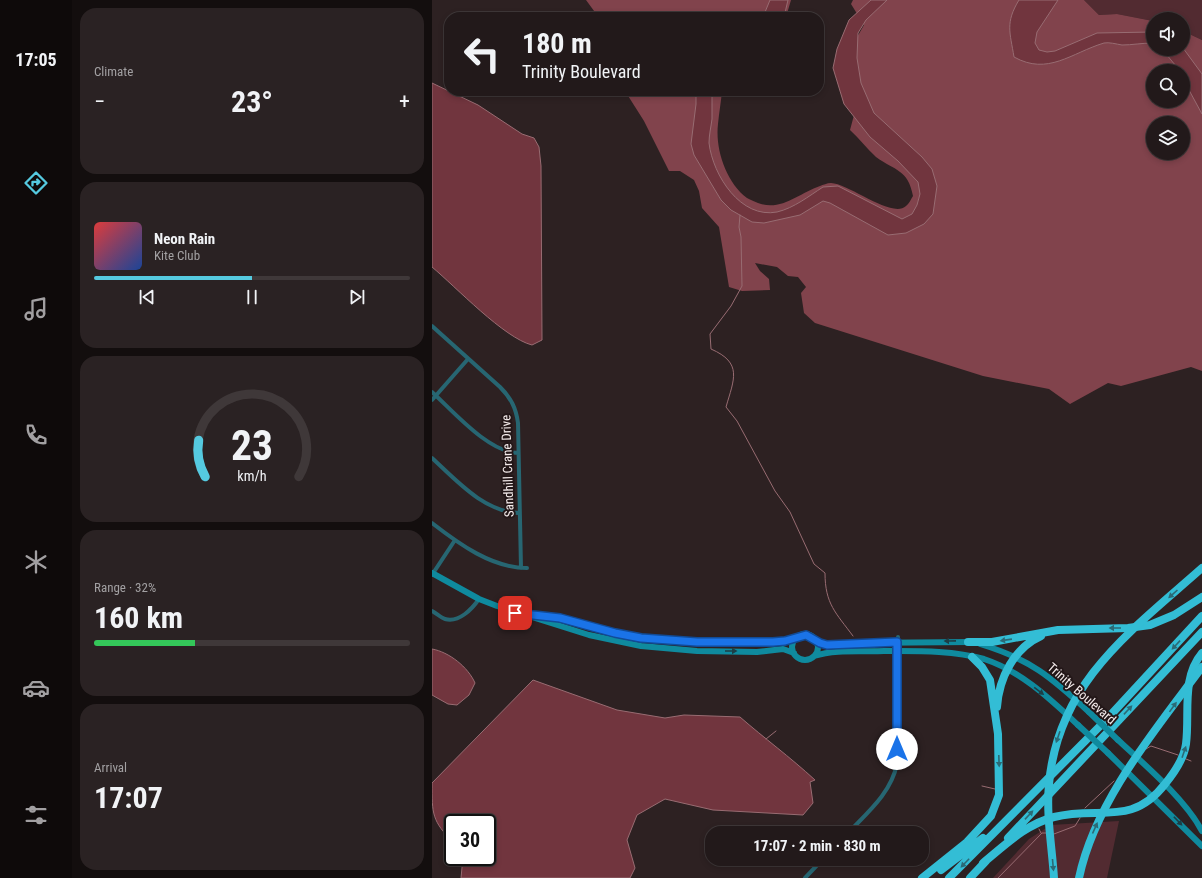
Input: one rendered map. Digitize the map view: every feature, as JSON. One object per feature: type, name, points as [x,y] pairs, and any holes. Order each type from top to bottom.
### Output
[{"type":"highway","points":[[1054,878],[1048,805],[1048,785],[1056,744],[1072,703],[1095,668],[1126,636],[1202,568]]},
{"type":"highway","points":[[968,642],[992,642],[1058,630],[1128,628],[1150,625],[1174,615],[1202,597]]},
{"type":"highway","points":[[949,878],[1106,720],[1202,616]]},
{"type":"highway","points":[[996,722],[998,699],[1007,670],[1015,656],[1025,645],[1037,638],[1058,630]]},
{"type":"highway","points":[[970,878],[1202,632]]},
{"type":"highway","points":[[983,863],[1016,836],[1043,820],[1062,815],[1120,813],[1139,808],[1154,797],[1165,786],[1175,771],[1186,745],[1190,678],[1202,653]]},
{"type":"highway","points":[[922,878],[967,842],[991,816],[997,802],[1000,785],[996,722],[990,680],[982,667],[972,657]]},
{"type":"highway","points":[[1079,878],[1088,846],[1106,805],[1119,783],[1202,667]]},
{"type":"highway","points":[[930,878],[1011,814]]},
{"type":"main road","name":"Trinity Boulevard","points":[[432,574],[479,599],[515,613],[589,635],[641,646],[697,651],[757,652],[783,649],[794,653],[799,658],[804,660],[831,652],[897,651],[956,653],[984,660],[1007,670],[1028,682],[1078,724],[1154,797],[1202,846]]},
{"type":"main road","name":"Trinity Boulevard","points":[[515,613],[560,618],[615,633],[673,641],[773,642],[806,635],[827,645],[897,640],[968,642],[1015,656],[1045,673],[1089,712],[1195,817],[1202,831]]},
{"type":"main road","points":[[794,653],[792,645],[796,638]]},
{"type":"main road","points":[[814,656],[818,648],[816,640]]},
{"type":"street","name":"Sandhill Crane Drive","points":[[432,326],[500,387],[513,404],[518,424],[521,568]]},
{"type":"street","points":[[432,400],[434,394],[468,359]]},
{"type":"street","points":[[434,394],[490,444],[504,452],[518,453]]},
{"type":"street","points":[[432,458],[458,482],[491,506],[505,512],[519,513]]},
{"type":"street","points":[[432,523],[455,540],[494,562],[506,566],[527,568]]},
{"type":"street","points":[[432,574],[455,540]]},
{"type":"street","points":[[432,611],[445,619],[452,620],[462,617],[479,599]]},
{"type":"street","points":[[855,826],[882,797],[895,774],[897,764],[897,640]]},
{"type":"street","points":[[805,878],[816,866]]},
{"type":"shaded area","points":[[586,0],[791,0],[787,12],[595,12]]},
{"type":"shaded area","points":[[770,0],[788,0],[785,12],[765,12]]},
{"type":"shaded area","points":[[853,0],[1084,0],[1099,15],[1117,14],[1146,20],[1146,56],[1190,56],[1190,34],[1202,40],[1202,371],[1191,367],[1121,386],[1108,383],[1070,404],[1049,389],[983,376],[815,323],[804,313],[801,293],[806,287],[798,277],[788,276],[777,267],[755,263],[760,271],[769,279],[770,290],[742,291],[729,287],[719,227],[702,208],[699,191],[694,180],[680,171],[669,171],[644,121],[628,96],[721,96],[718,120],[718,144],[720,154],[733,183],[747,198],[758,203],[774,205],[782,203],[812,189],[831,183],[849,189],[881,205],[900,209],[909,203],[913,196],[908,180],[900,172],[876,157],[850,130],[857,104],[852,46],[864,25],[851,4]]},
{"type":"shaded area","points":[[871,0],[887,0],[866,20],[858,33],[857,58],[861,83],[874,113],[922,157],[932,169],[937,186],[933,214],[924,224],[906,233],[888,235],[830,203],[823,201],[800,215],[764,223],[752,222],[731,210],[721,200],[694,155],[691,144],[696,96],[712,96],[712,119],[709,143],[716,169],[731,192],[741,202],[752,209],[764,212],[777,212],[795,205],[823,187],[838,186],[902,219],[912,214],[917,205],[920,194],[918,182],[898,161],[870,137],[844,104],[833,68],[837,49],[849,20]]},
{"type":"shaded area","points":[[1019,0],[1058,0],[1037,32],[1035,43],[1039,50],[1047,52],[1055,51],[1097,33],[1146,32],[1146,43],[1122,45],[1104,43],[1049,64],[1026,62],[1014,57],[1010,34],[1010,22]]},
{"type":"shaded area","points":[[1084,0],[1202,0],[1202,40],[1190,34],[1190,12],[1146,12],[1146,20],[1117,14],[1099,15]]},
{"type":"shaded area","points":[[1168,56],[1189,56],[1202,74],[1202,114],[1190,92],[1190,64],[1174,64]]},
{"type":"shaded area","points":[[432,83],[444,89],[444,96],[459,96],[478,105],[522,134],[534,138],[539,147],[541,166],[542,340],[532,345],[508,333],[480,311],[432,267]]},
{"type":"shaded area","points":[[432,649],[445,653],[457,661],[468,671],[475,683],[469,695],[457,705],[448,704],[432,695]]},
{"type":"shaded area","points":[[533,680],[617,710],[665,718],[684,715],[740,717],[815,780],[810,782],[813,803],[803,815],[713,810],[665,799],[637,815],[627,840],[635,868],[630,878],[461,878],[462,866],[496,866],[496,814],[444,814],[444,832],[437,822],[433,810],[432,783]]},
{"type":"shaded area","points":[[1119,821],[1107,878],[993,878],[1029,839],[1051,825]]},
{"type":"waterway","points":[[740,215],[739,227],[741,237],[742,286],[731,306],[710,334],[711,349],[721,354],[728,360],[734,373],[732,388],[726,407],[737,421],[775,491],[790,512],[814,564],[825,573],[829,600],[853,636]]},
{"type":"waterway","points":[[766,739],[776,731]]},
{"type":"waterway","points":[[1146,749],[1151,746],[1178,755]]},
{"type":"waterway","points":[[1186,759],[1191,761]]},
{"type":"waterway","points":[[1085,808],[1114,781]]},
{"type":"waterway","points":[[982,786],[995,789]]},
{"type":"waterway","points":[[1054,834],[1075,826],[1080,818]]},
{"type":"waterway","points":[[1039,829],[1041,833]]},
{"type":"waterway","points":[[998,878],[1042,833],[1047,833]]},
{"type":"route","points":[[515,613],[560,618],[615,633],[641,638],[673,641],[773,642],[785,641],[801,635],[809,635],[820,643],[827,645],[897,642],[897,749]]}]
